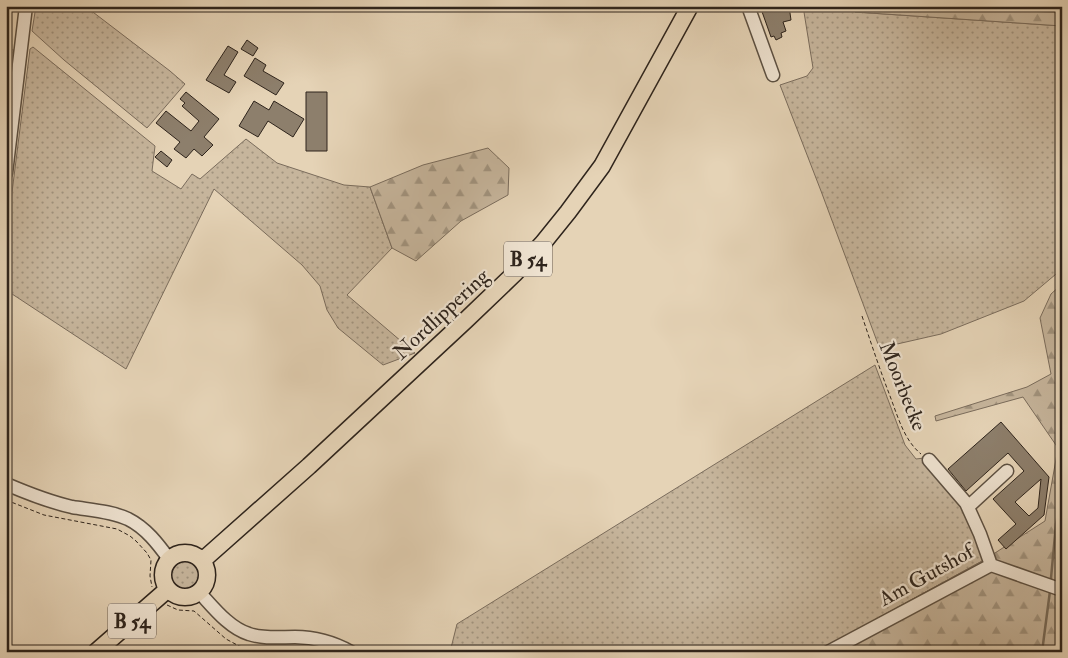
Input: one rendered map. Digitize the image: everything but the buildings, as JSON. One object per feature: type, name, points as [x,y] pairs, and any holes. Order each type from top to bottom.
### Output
[{"type":"main road","name":"Nordlippering","points":[[202,561],[310,466],[466,320],[543,243],[602,166],[690,6]]},
{"type":"main road","points":[[182,553],[190,553],[202,561],[207,573],[204,587],[199,592],[193,596],[185,597],[164,593],[163,573],[169,559],[182,553]]},
{"type":"main road","name":"B 54","points":[[96,652],[164,593]]},
{"type":"street","points":[[6,173],[26,6]]},
{"type":"street","points":[[748,6],[773,75]]},
{"type":"street","name":"Am Gutshof","points":[[828,652],[991,566],[980,534],[966,503],[929,460]]},
{"type":"street","points":[[968,507],[1007,471]]},
{"type":"street","points":[[6,484],[70,506],[112,513],[128,519],[142,528],[169,559]]},
{"type":"street","points":[[991,566],[1062,590]]},
{"type":"street","points":[[199,592],[227,621],[248,634],[318,638],[351,652]]},
{"type":"path","name":"Moorbecke","points":[[862,316],[879,367],[906,435],[912,446],[929,460]]},
{"type":"path","points":[[6,500],[44,515],[117,529],[130,536],[147,553],[151,560],[151,584],[154,591],[164,593],[164,603],[178,610],[194,611],[226,639],[239,646],[270,652],[308,652]]},
{"type":"green space","points":[[36,6],[85,6],[185,84],[147,128],[64,60],[32,31]]},
{"type":"green space","points":[[803,6],[855,6],[855,12],[1062,26],[1062,269],[1024,301],[941,334],[884,347],[878,344],[780,85],[807,76],[813,68]]},
{"type":"green space","points":[[855,6],[943,6],[1062,13],[1062,26],[855,12]]},
{"type":"green space","points":[[33,47],[155,146],[152,171],[181,189],[192,174],[200,179],[246,139],[277,163],[344,185],[370,187],[392,248],[347,295],[415,353],[383,365],[338,328],[327,310],[320,286],[302,265],[214,189],[126,369],[6,290],[6,240],[30,49]]},
{"type":"green space","points":[[6,49],[14,50],[6,113]]},
{"type":"green space","points":[[488,148],[509,168],[508,195],[461,221],[416,261],[392,248],[370,187],[423,165]]},
{"type":"green space","points":[[1062,284],[1062,574],[1060,581],[1062,582],[1062,608],[1060,608],[1056,652],[816,652],[984,560],[1045,521],[1058,448],[1023,397],[936,421],[935,416],[1027,387],[1051,374],[1040,318],[1051,294]]},
{"type":"green space","points":[[875,365],[905,445],[916,459],[924,458],[962,505],[978,538],[984,560],[816,652],[450,652],[457,624]]},
{"type":"green space","points":[[185,558],[197,563],[202,575],[197,587],[185,592],[173,587],[168,575],[173,563]]},
{"type":"green space","points":[[1060,607],[1062,608],[1062,652],[1056,652]]},
{"type":"waterway","points":[[1051,578],[1056,524],[1062,494]]},
{"type":"waterway","points":[[1042,652],[1050,591]]}]
